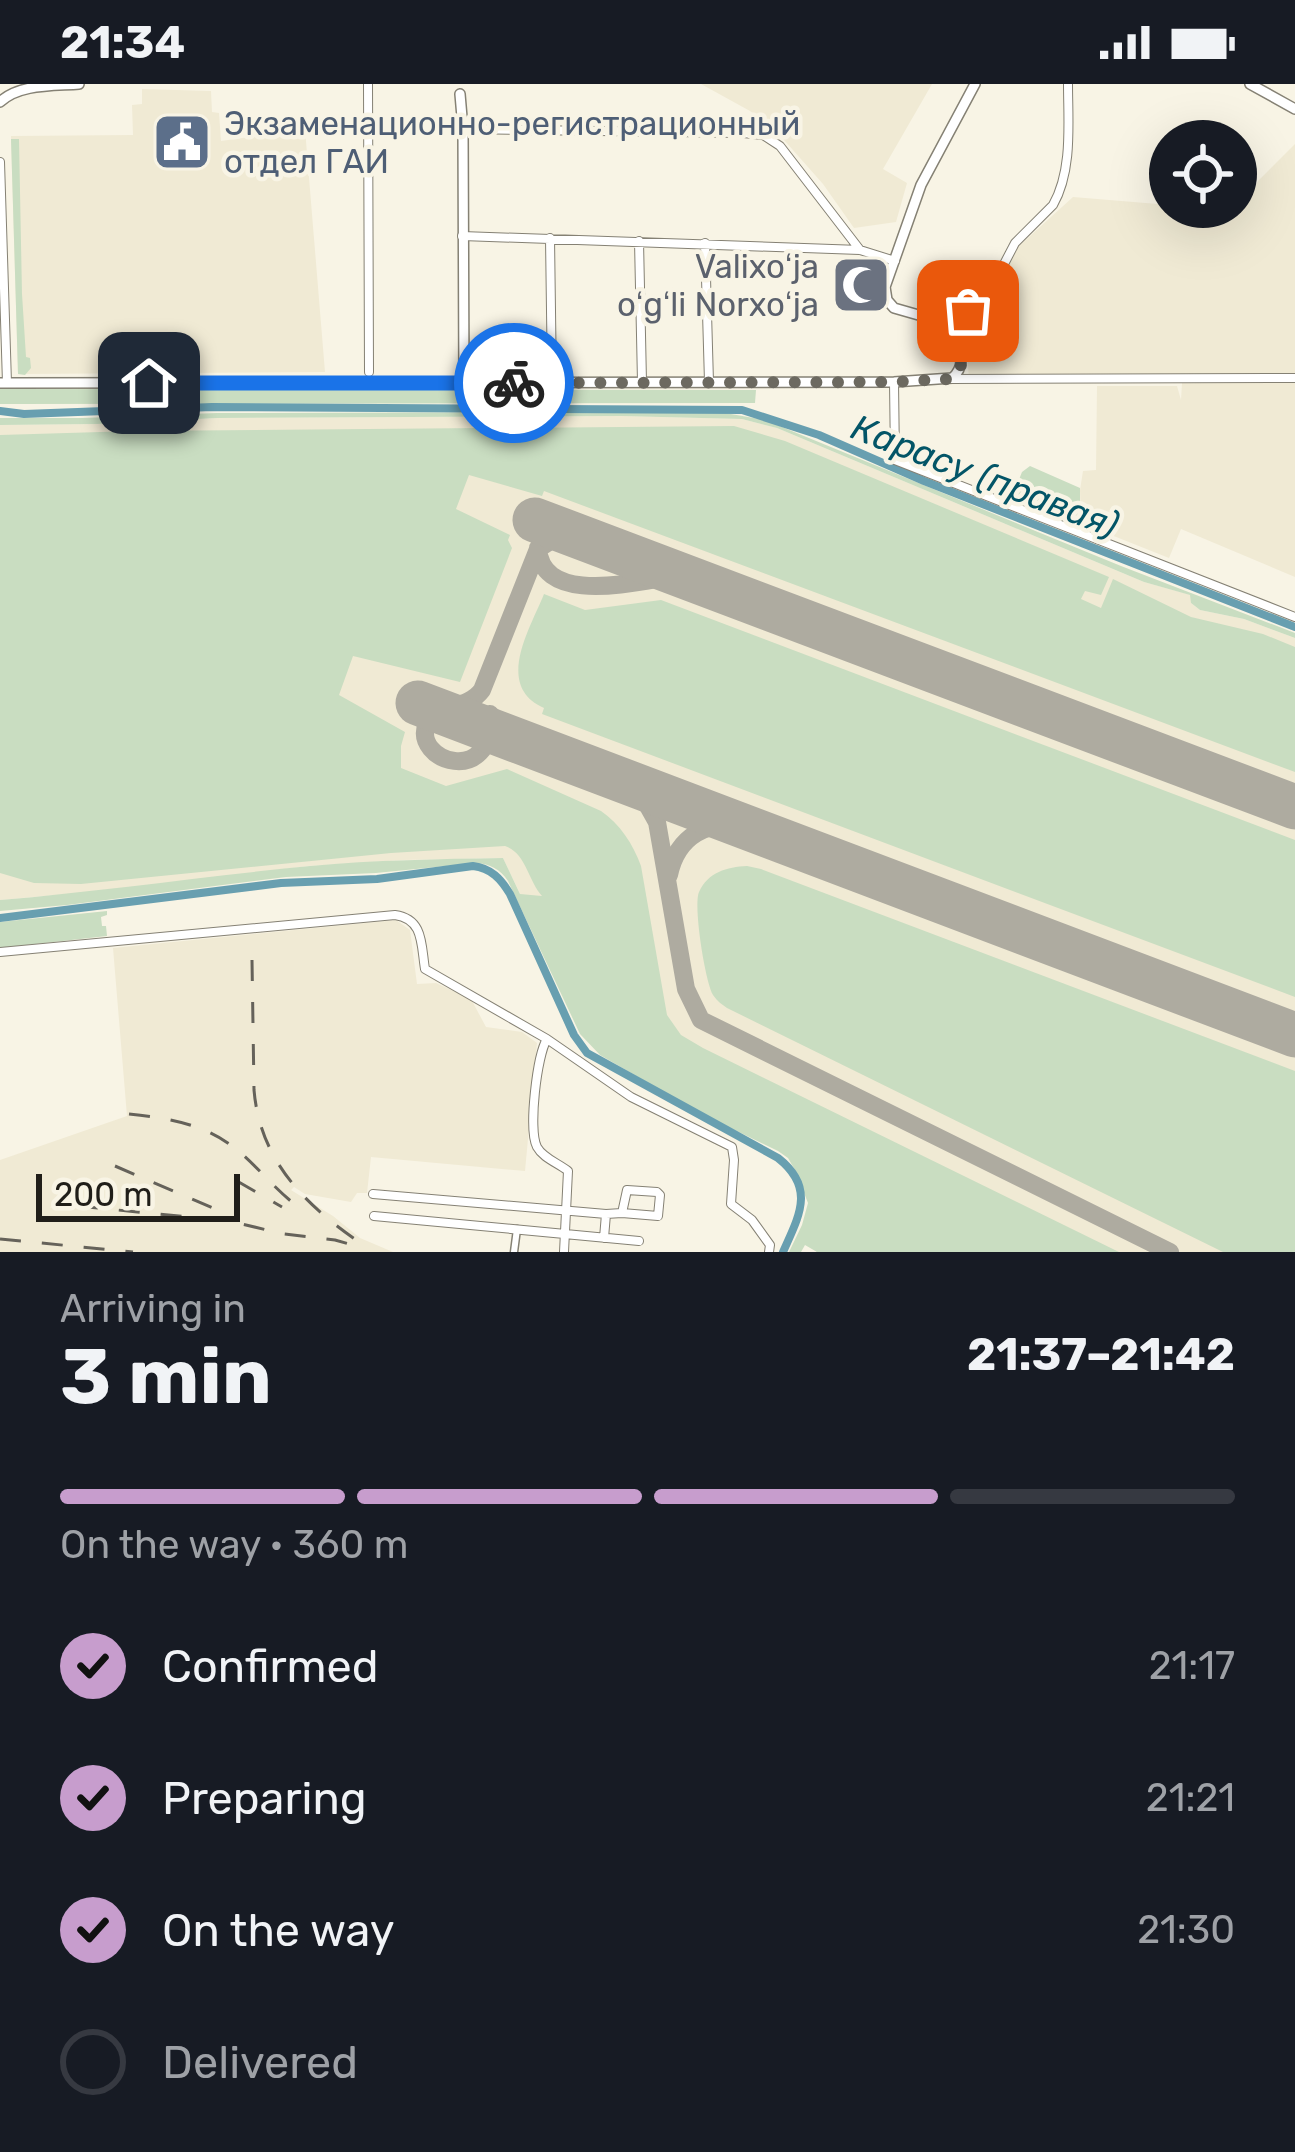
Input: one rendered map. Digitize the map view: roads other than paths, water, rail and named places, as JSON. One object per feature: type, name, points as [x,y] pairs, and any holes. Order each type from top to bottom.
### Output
[{"type":"street","points":[[0,102],[20,88],[79,84]]},
{"type":"street","points":[[368,84],[368,372]]},
{"type":"street","points":[[464,384],[463,129],[456,90],[467,84]]},
{"type":"street","points":[[958,326],[898,310],[889,303],[885,286],[921,185],[976,84]]},
{"type":"street","points":[[958,375],[958,326],[990,291],[1010,249],[1058,196],[1067,145],[1068,84]]},
{"type":"street","points":[[1250,84],[1295,110]]},
{"type":"street","points":[[463,129],[763,135],[780,146],[860,250]]},
{"type":"street","points":[[0,162],[4,383],[894,382],[958,375],[1295,378]]},
{"type":"street","points":[[462,236],[860,250],[895,261]]},
{"type":"street","points":[[550,238],[552,383]]},
{"type":"street","points":[[639,241],[641,382]]},
{"type":"street","points":[[705,243],[710,382]]},
{"type":"street","points":[[894,382],[895,460],[1295,617]]},
{"type":"street","points":[[0,952],[401,915],[419,929],[424,969],[547,1040],[631,1097],[732,1147],[731,1204],[762,1231],[769,1252]]},
{"type":"street","points":[[547,1040],[539,1052],[533,1137],[542,1154],[568,1171],[564,1252]]},
{"type":"street","points":[[373,1194],[658,1216],[660,1196],[627,1190],[622,1213]]},
{"type":"street","points":[[417,1220],[418,1198]]},
{"type":"street","points":[[472,1226],[475,1203]]},
{"type":"street","points":[[604,1238],[606,1214]]},
{"type":"street","points":[[374,1216],[639,1241]]},
{"type":"street","points":[[514,1252],[517,1229]]},
{"type":"waterway","name":"Карасу (правая)","points":[[0,411],[212,407],[742,410],[819,435],[1295,627]]},
{"type":"waterway","name":"Карасу (правая)","points":[[0,918],[281,883],[377,879],[473,866],[485,869],[510,894],[574,1035],[587,1053],[790,1169],[801,1203],[783,1252]]},
{"type":"railway","points":[[252,960],[254,1090],[266,1139],[305,1197],[362,1244]]},
{"type":"railway","points":[[129,1114],[172,1120],[224,1140],[292,1202]]},
{"type":"railway","points":[[115,1166],[227,1214]]},
{"type":"railway","points":[[237,1181],[282,1207]]},
{"type":"railway","points":[[77,1206],[229,1221],[356,1246]]},
{"type":"railway","points":[[0,1239],[133,1252]]},
{"type":"place","name":"Экзаменационно-регистрационный отдел ГАИ","points":[[182,142]]},
{"type":"place","name":"Valixoʻja oʻgʻli Norxoʻja","points":[[861,285]]}]
